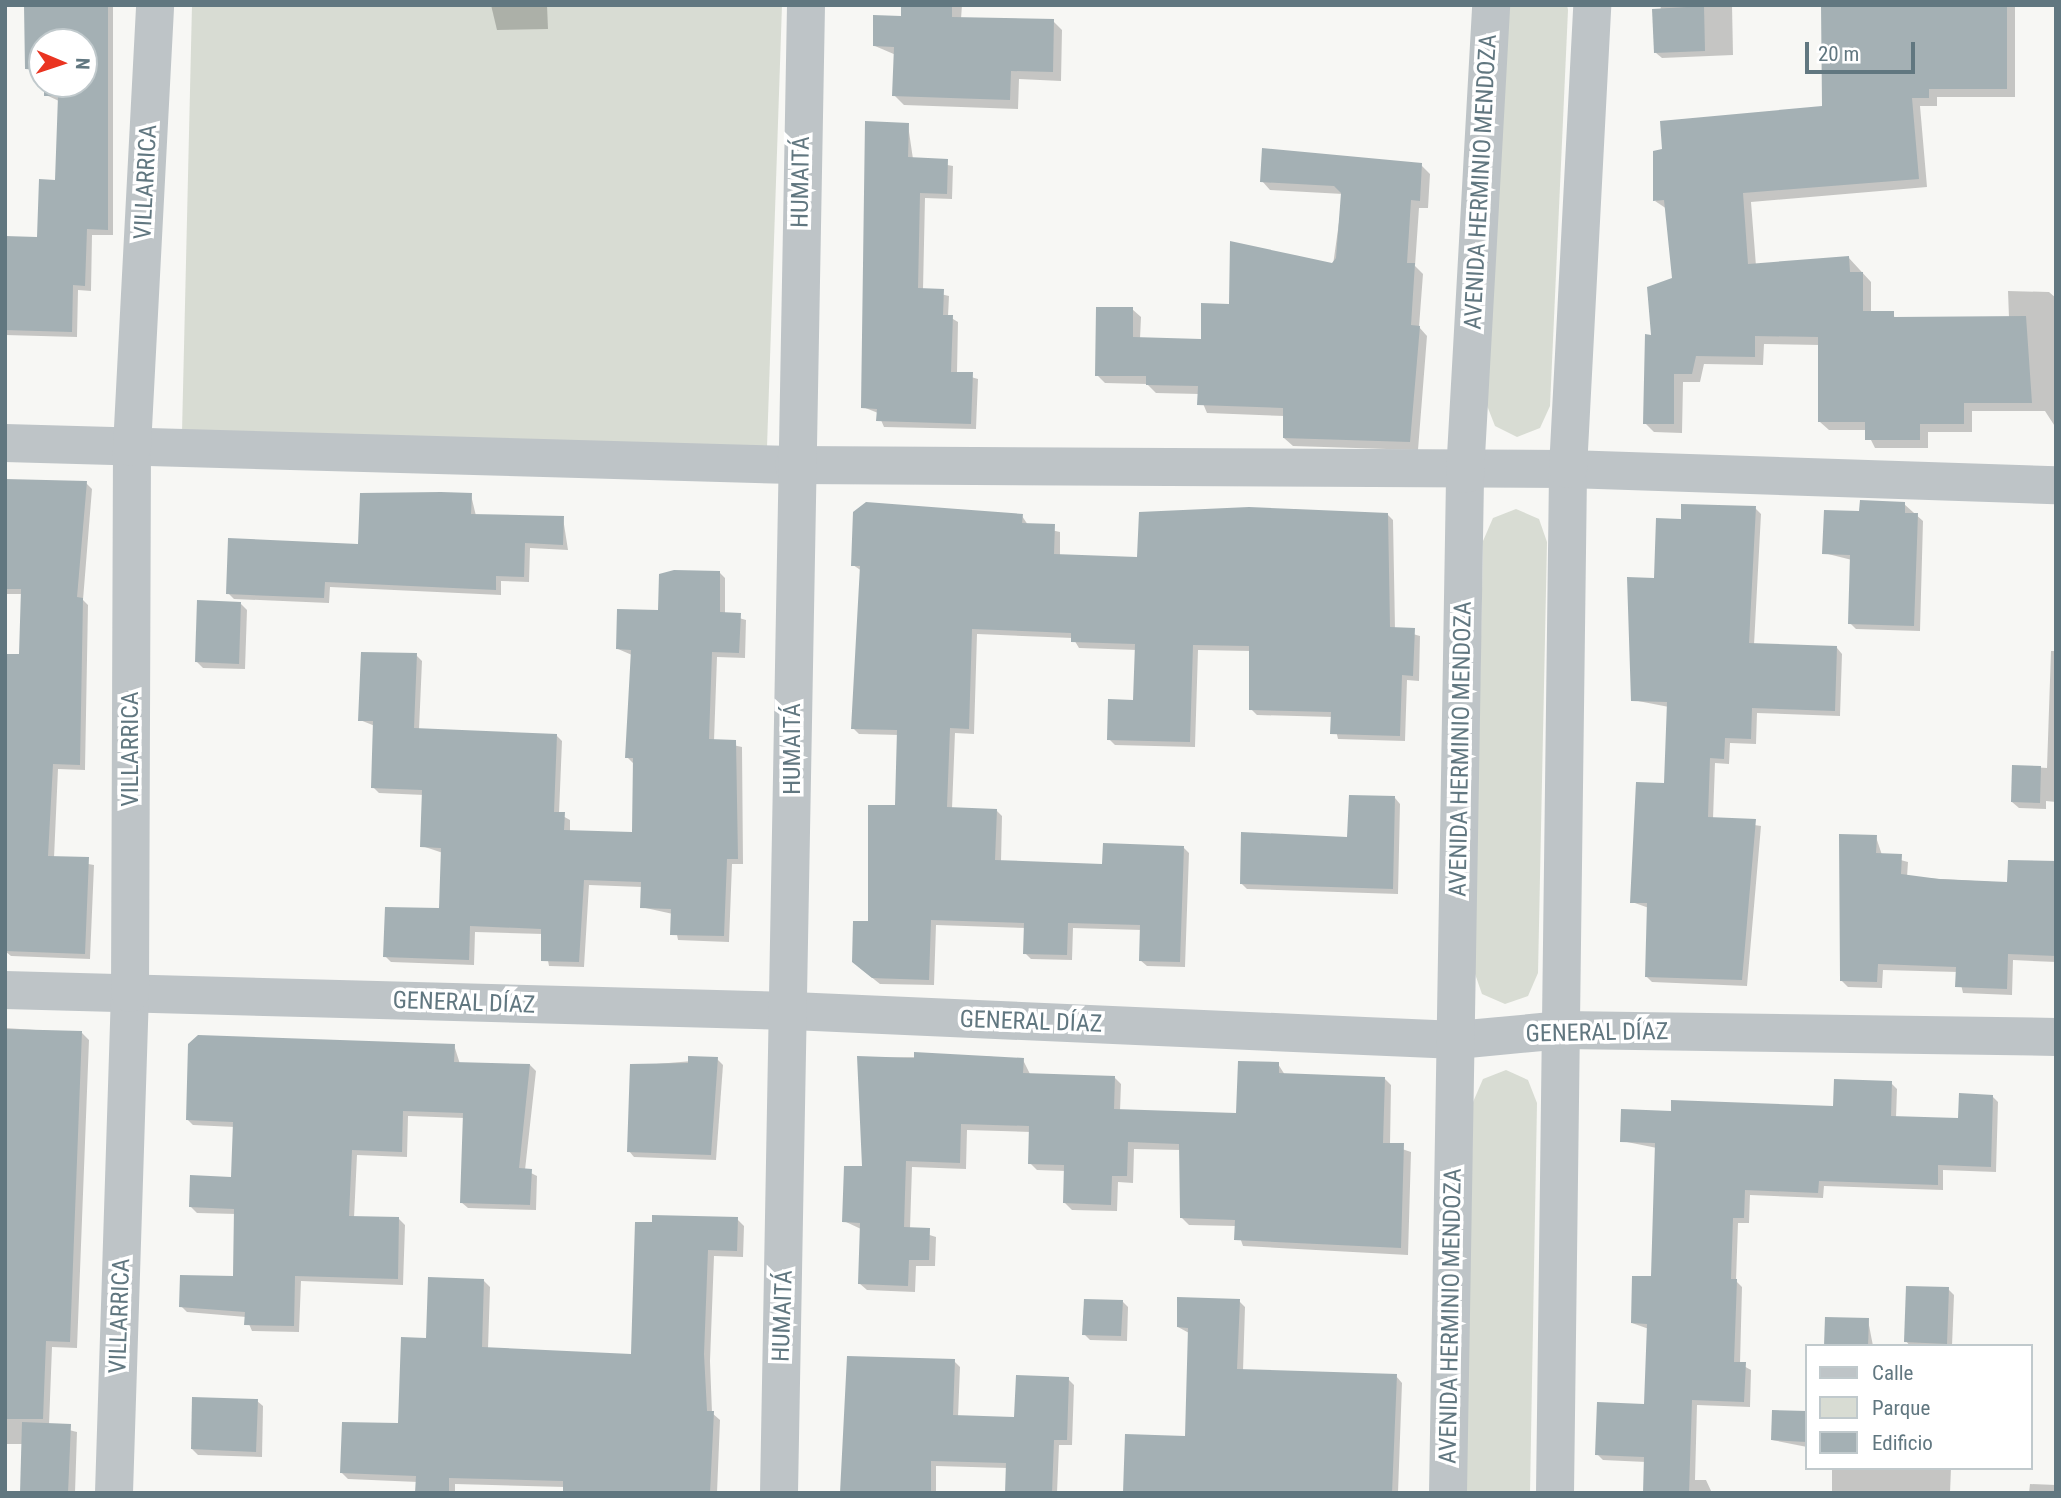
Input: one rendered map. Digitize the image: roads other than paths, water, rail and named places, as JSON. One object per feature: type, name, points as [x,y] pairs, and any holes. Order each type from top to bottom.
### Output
[{"type":"street","name":"VILLARRICA","points":[[114,1493],[130,993],[132,447],[155,5]]},
{"type":"street","name":"HUMAITÁ","points":[[779,1493],[792,1012],[794,465],[806,5]]},
{"type":"street","name":"AVENIDA HERMINIO MENDOZA","points":[[1448,1493],[1465,474],[1492,5]]},
{"type":"street","points":[[1555,1493],[1563,1030],[1568,469],[1592,5]]},
{"type":"street","points":[[5,443],[794,465],[1465,474],[1568,469],[2056,485]]},
{"type":"street","name":"GENERAL DÍAZ","points":[[5,990],[792,1012],[1457,1040],[1563,1030],[2056,1037]]}]
